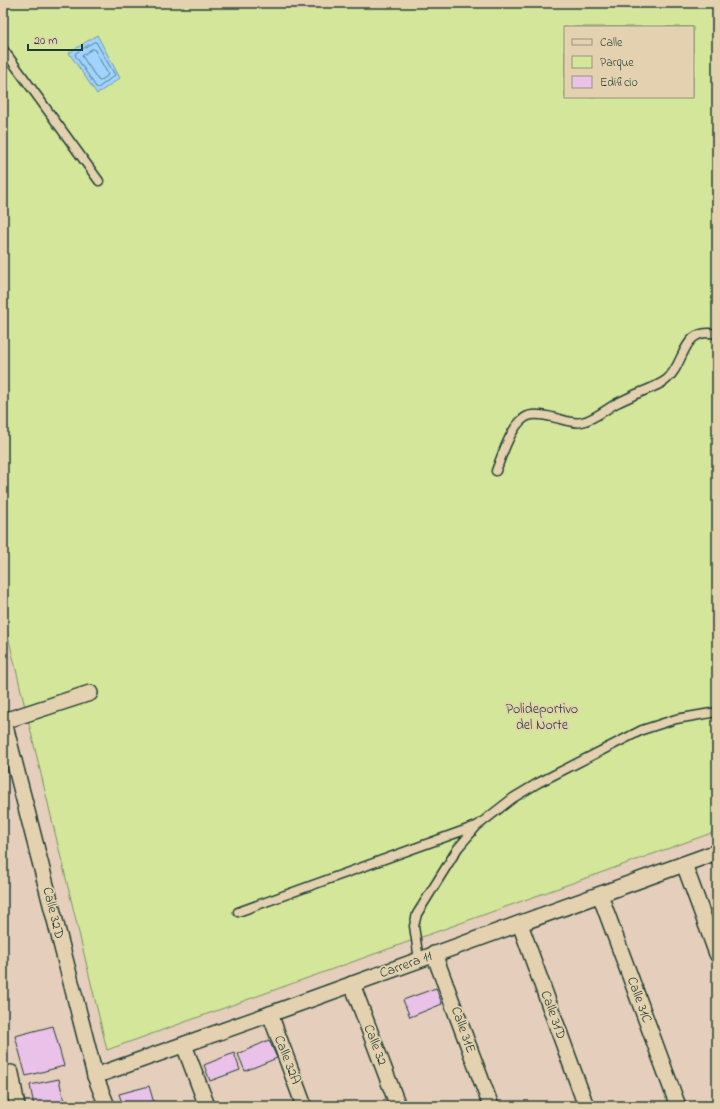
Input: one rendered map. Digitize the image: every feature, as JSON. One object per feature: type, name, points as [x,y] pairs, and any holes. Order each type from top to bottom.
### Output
[{"type":"street","points":[[3,719],[90,693]]},
{"type":"street","name":"Calle 32D","points":[[3,719],[95,1076],[107,1106]]},
{"type":"street","name":"Carrera 11","points":[[95,1076],[717,852]]},
{"type":"street","points":[[684,864],[717,954]]},
{"type":"street","name":"Calle 31C","points":[[600,895],[678,1106]]},
{"type":"street","name":"Calle 31D","points":[[520,924],[586,1106]]},
{"type":"street","name":"Calle 31E","points":[[434,954],[491,1106]]},
{"type":"street","name":"Calle 32","points":[[352,984],[398,1106]]},
{"type":"street","name":"Calle 32A","points":[[270,1014],[304,1106]]},
{"type":"street","points":[[184,1045],[207,1106]]},
{"type":"street","points":[[11,1073],[17,1106]]},
{"type":"lane","points":[[3,49],[99,181]]},
{"type":"lane","points":[[496,472],[513,430],[520,421],[530,415],[540,415],[572,423],[591,419],[638,393],[662,384],[669,378],[688,342],[703,333],[717,334]]},
{"type":"lane","points":[[419,960],[414,926],[417,914],[458,848],[477,826],[513,798],[538,783],[642,730],[676,719],[717,712]]},
{"type":"lane","points":[[238,912],[477,826]]},
{"type":"green space","name":"Polideportivo del Norte","points":[[3,3],[717,3],[717,831],[107,1050],[3,615]]},
{"type":"water","points":[[97,35],[120,78],[97,94],[69,53]]},
{"type":"building","points":[[436,988],[442,1004],[410,1017],[403,1000]]},
{"type":"building","points":[[53,1026],[64,1066],[26,1076],[15,1036]]},
{"type":"building","points":[[269,1040],[277,1058],[245,1071],[238,1054]]},
{"type":"building","points":[[234,1053],[240,1070],[210,1081],[204,1065]]},
{"type":"building","points":[[59,1079],[65,1106],[34,1106],[30,1085]]},
{"type":"building","points":[[149,1086],[154,1103],[141,1106],[123,1106],[119,1094]]}]
